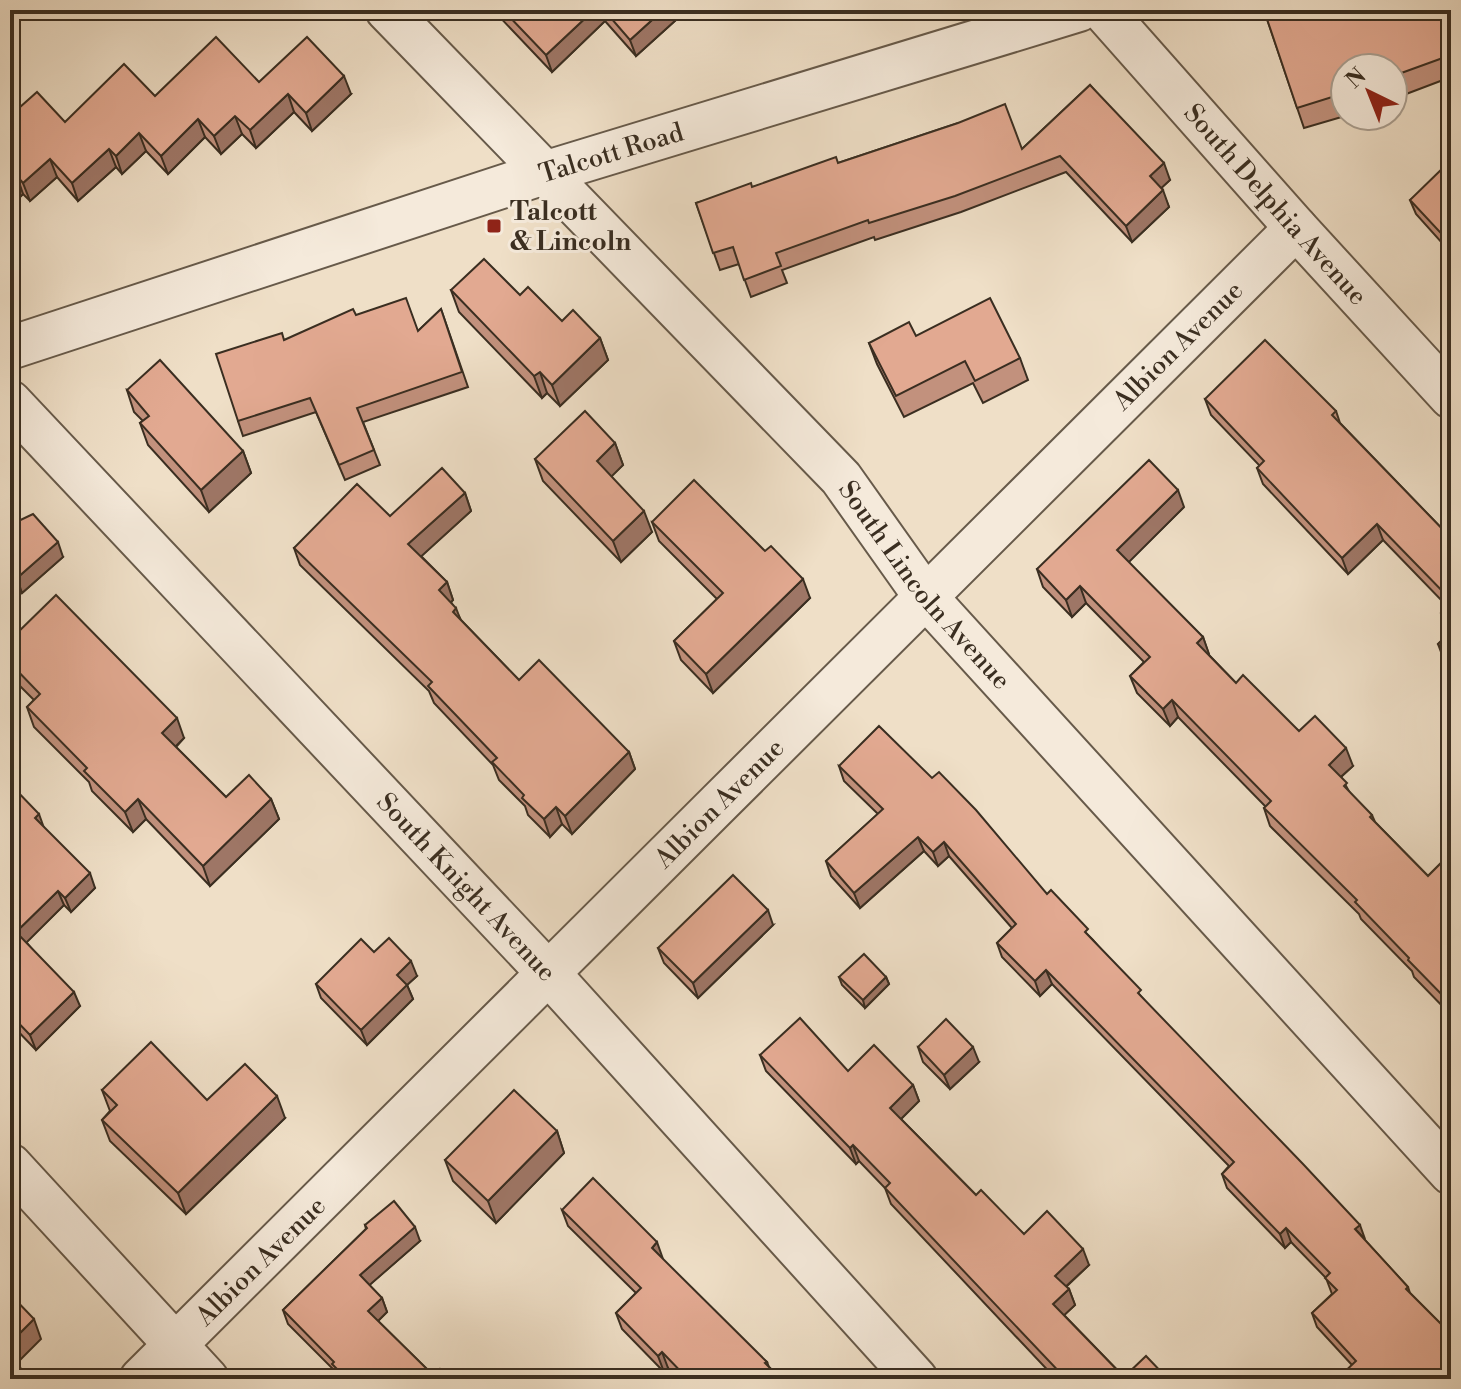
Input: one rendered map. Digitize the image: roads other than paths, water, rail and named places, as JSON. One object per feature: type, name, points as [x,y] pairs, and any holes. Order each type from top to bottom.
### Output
[{"type":"street","name":"South Lincoln Avenue","points":[[387,10],[841,478],[924,595],[1451,1173]]},
{"type":"street","name":"Talcott Road","points":[[10,348],[544,173],[1079,10]]},
{"type":"street","name":"South Delphia Avenue","points":[[1103,10],[1451,397]]},
{"type":"street","name":"Albion Avenue","points":[[141,1379],[550,975],[924,595],[1296,228]]},
{"type":"street","name":"South Knight Avenue","points":[[10,402],[550,975],[916,1379]]},
{"type":"street","points":[[10,1165],[207,1379]]},
{"type":"place","name":"Talcott & Lincoln","points":[[494,226]]}]
